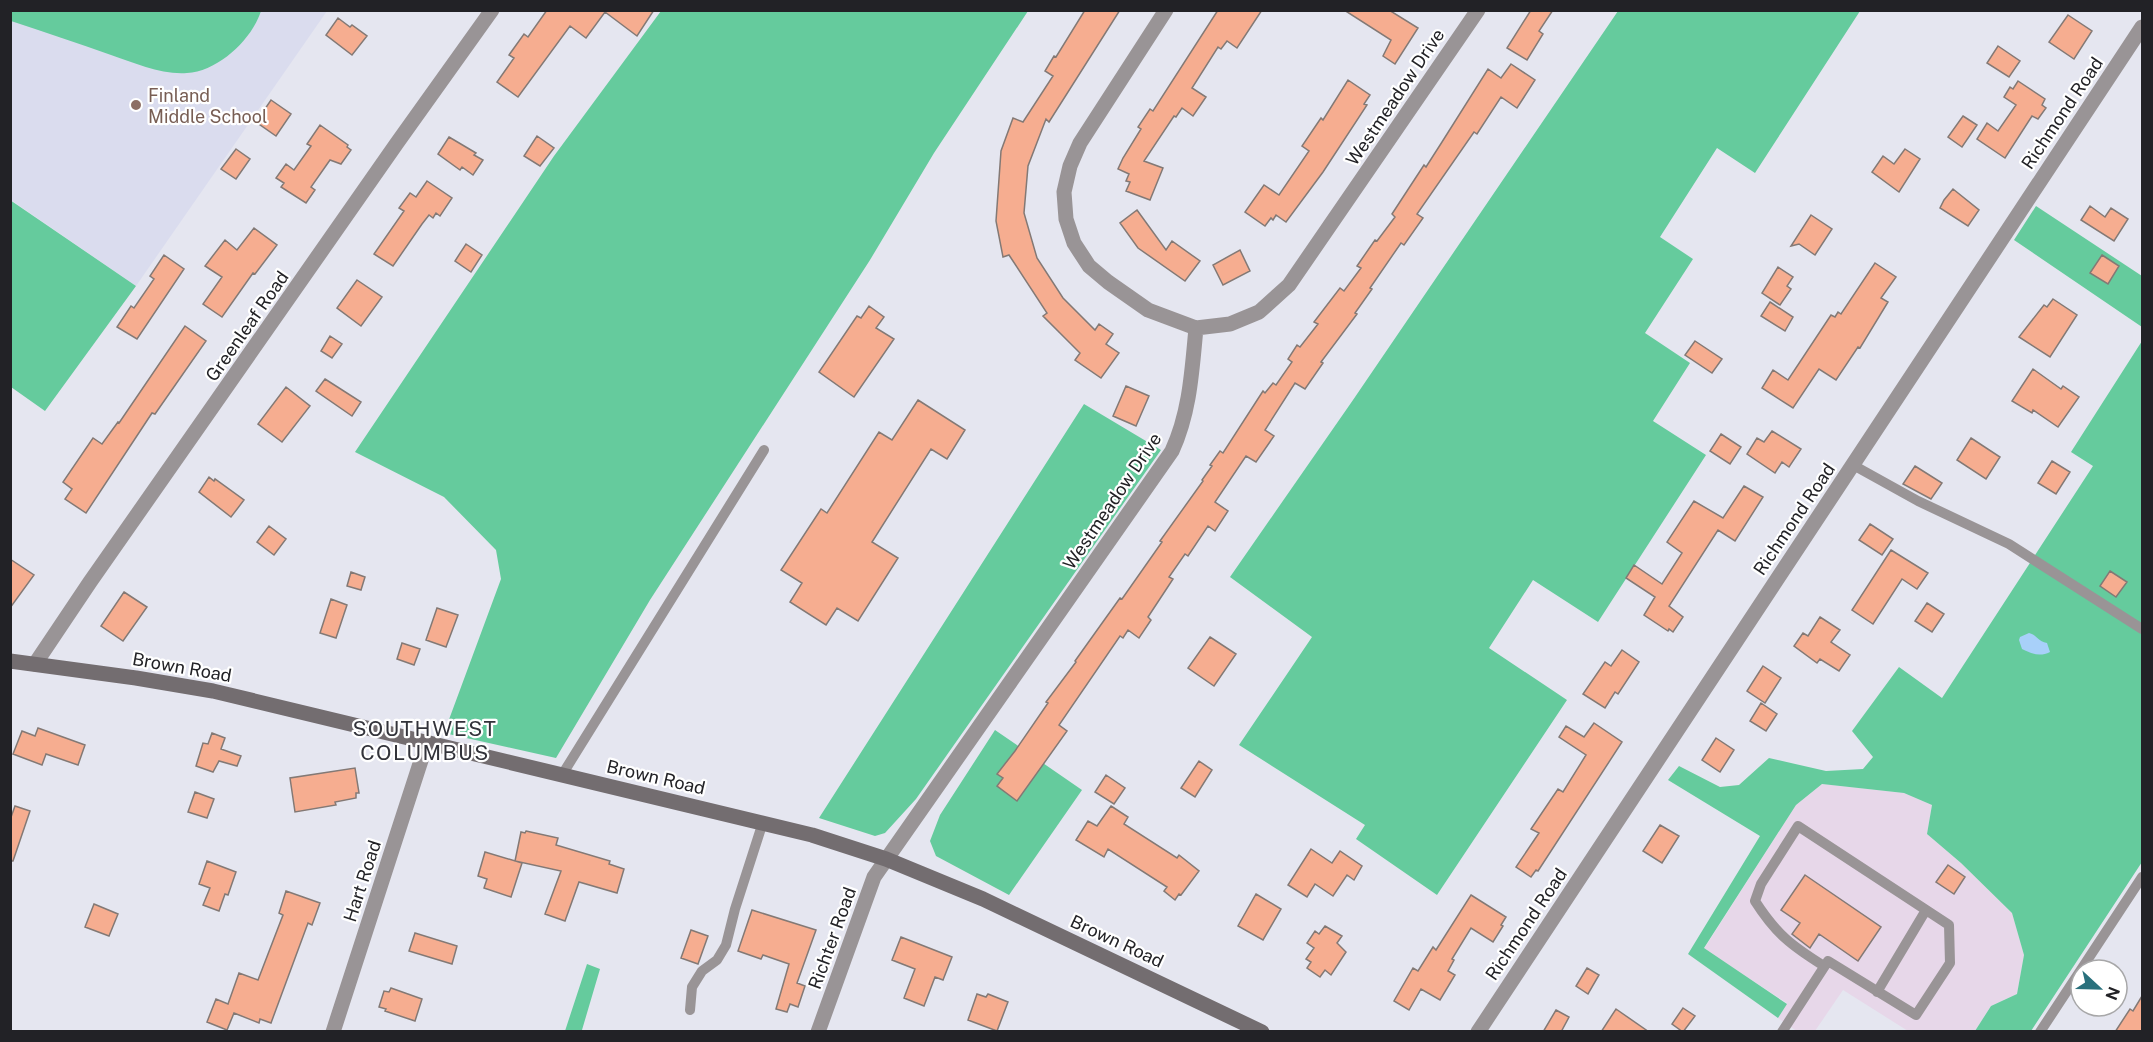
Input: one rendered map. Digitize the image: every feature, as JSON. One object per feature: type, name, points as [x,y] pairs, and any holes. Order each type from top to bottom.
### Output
[{"type":"main road","name":"Brown Road","points":[[10,661],[213,691],[812,835],[886,859],[994,904],[1262,1032]]},
{"type":"street","name":"Greenleaf Road","points":[[35,664],[492,10]]},
{"type":"street","points":[[1166,10],[1080,143],[1070,166],[1064,192],[1066,219],[1074,243],[1089,266],[1108,282],[1148,310],[1196,328]]},
{"type":"street","name":"Westmeadow Drive","points":[[886,859],[1172,451],[1186,413],[1196,328],[1230,324],[1259,312],[1289,285],[1471,13]]},
{"type":"street","name":"Richmond Road","points":[[1478,1032],[2142,27]]},
{"type":"street","name":"Hart Road","points":[[333,1032],[427,741]]},
{"type":"street","name":"Richter Road","points":[[818,1032],[874,878],[886,859]]},
{"type":"lane","points":[[562,775],[764,450]]},
{"type":"lane","points":[[1853,465],[1918,501],[2009,544],[2142,628]]},
{"type":"lane","points":[[690,1010],[693,987],[702,971],[717,960],[726,945],[763,822]]},
{"type":"lane","points":[[1782,1032],[1828,961],[1916,1016],[1950,963],[1949,925],[1798,826],[1761,884],[1755,901],[1769,923],[1789,943],[1824,966]]},
{"type":"lane","points":[[2040,1032],[2142,877]]},
{"type":"lane","points":[[1877,992],[1926,910]]},
{"type":"shaded area","name":"Finland Middle School","points":[[11,11],[327,11],[136,286],[11,200]]},
{"type":"shaded area","points":[[1822,784],[1904,793],[1932,805],[1927,834],[1961,863],[2012,913],[2024,955],[2017,994],[1991,1006],[1975,1031],[1908,1031],[1843,990],[1815,1031],[1798,1032],[1778,1018],[1787,1003],[1704,949],[1796,805]]},
{"type":"green space","points":[[11,10],[261,11],[257,22],[233,52],[199,71],[178,73],[139,65],[11,21]]},
{"type":"green space","points":[[661,11],[1028,11],[934,153],[870,260],[650,600],[556,758],[444,733],[501,579],[496,550],[444,497],[355,452],[554,156]]},
{"type":"green space","points":[[1618,11],[1860,11],[1755,173],[1717,148],[1660,237],[1693,259],[1645,333],[1690,363],[1653,421],[1706,455],[1598,622],[1533,580],[1489,648],[1567,700],[1437,895],[1356,839],[1365,825],[1239,745],[1312,637],[1230,577]]},
{"type":"green space","points":[[10,200],[136,286],[45,411],[11,387]]},
{"type":"green space","points":[[2036,206],[2142,276],[2142,327],[2014,240]]},
{"type":"green space","points":[[2142,341],[2142,862],[2079,958],[2069,958],[2069,973],[2031,1031],[1975,1031],[1991,1006],[2017,994],[2024,955],[2012,913],[1961,863],[1927,834],[1932,805],[1904,793],[1822,784],[1796,805],[1704,948],[1787,1004],[1778,1018],[1688,954],[1760,836],[1668,780],[1679,766],[1720,787],[1739,785],[1769,758],[1826,771],[1863,769],[1873,757],[1852,731],[1899,667],[1942,698],[2093,466],[2071,452]]},
{"type":"green space","points":[[1084,404],[1161,450],[916,799],[885,833],[875,836],[819,818]]},
{"type":"green space","points":[[995,730],[1082,790],[1009,895],[936,856],[930,841],[940,815]]},
{"type":"green space","points":[[587,964],[600,969],[582,1030],[584,1031],[565,1031]]},
{"type":"water","points":[[2029,633],[2047,643],[2050,652],[2036,654],[2022,649],[2020,637]]},
{"type":"building","points":[[547,10],[654,10],[637,36],[605,12],[586,38],[570,26],[518,97],[497,82],[514,58],[509,55],[524,34],[528,37]]},
{"type":"building","points":[[1085,10],[1120,10],[1049,122],[1046,119],[1028,166],[1024,213],[1037,258],[1063,298],[1095,330],[1099,324],[1113,334],[1106,344],[1119,353],[1101,378],[1075,360],[1080,353],[1043,316],[1047,313],[1009,255],[1003,257],[996,221],[1001,151],[1013,118],[1023,122],[1053,76],[1045,71]]},
{"type":"building","points":[[1218,10],[1262,10],[1237,48],[1227,41],[1221,49],[1218,47],[1192,88],[1206,97],[1193,116],[1182,108],[1176,117],[1174,116],[1144,161],[1163,168],[1150,200],[1126,191],[1130,182],[1126,181],[1129,174],[1118,169],[1141,129],[1138,127],[1150,109],[1153,111]]},
{"type":"building","points":[[1344,10],[1389,10],[1418,28],[1395,64],[1383,56],[1391,40]]},
{"type":"building","points":[[1531,10],[1553,10],[1539,31],[1543,34],[1527,60],[1507,48]]},
{"type":"building","points":[[2068,15],[2092,31],[2074,59],[2049,42]]},
{"type":"building","points":[[338,18],[367,36],[352,55],[326,35]]},
{"type":"building","points":[[1998,46],[2020,61],[2009,77],[1987,63]]},
{"type":"building","points":[[1511,64],[1535,80],[1517,108],[1501,97],[1477,134],[1474,132],[1417,214],[1423,218],[1404,245],[1401,243],[1370,288],[1372,289],[1355,313],[1357,314],[1321,362],[1323,363],[1305,389],[1295,383],[1265,430],[1274,436],[1256,462],[1246,456],[1215,502],[1228,511],[1215,531],[1208,526],[1188,556],[1185,554],[1169,577],[1173,579],[1148,617],[1151,620],[1139,638],[1128,630],[1123,638],[1120,636],[1059,725],[1067,731],[1017,801],[997,786],[1003,778],[997,774],[1075,661],[1162,542],[1160,541],[1203,481],[1212,466],[1210,465],[1220,451],[1223,453],[1263,391],[1265,393],[1273,383],[1276,385],[1292,362],[1288,359],[1297,345],[1300,347],[1318,324],[1314,322],[1340,288],[1344,291],[1361,268],[1357,266],[1395,217],[1392,214],[1424,165],[1426,167],[1488,69],[1501,78]]},
{"type":"building","points":[[1348,80],[1370,95],[1364,104],[1367,105],[1323,172],[1286,222],[1276,215],[1265,226],[1245,212],[1264,185],[1279,195],[1309,151],[1302,146],[1321,118],[1323,120]]},
{"type":"building","points":[[2018,81],[2045,99],[2042,105],[2046,108],[2038,119],[2032,116],[2005,158],[1977,139],[1987,123],[1998,131],[2016,105],[2004,97],[2010,87],[2013,89]]},
{"type":"building","points":[[271,100],[291,114],[276,136],[256,122]]},
{"type":"building","points":[[1963,116],[1977,125],[1962,147],[1948,137]]},
{"type":"building","points":[[320,125],[348,145],[347,147],[351,150],[341,164],[330,160],[311,187],[315,190],[306,203],[281,187],[284,183],[276,178],[286,164],[294,170],[311,146],[307,144]]},
{"type":"building","points":[[537,136],[554,148],[540,166],[524,156]]},
{"type":"building","points":[[449,137],[476,153],[474,155],[483,160],[473,175],[462,167],[460,170],[438,154]]},
{"type":"building","points":[[236,149],[250,159],[236,179],[221,169]]},
{"type":"building","points":[[1905,149],[1920,159],[1899,192],[1872,172],[1883,156],[1894,164]]},
{"type":"building","points":[[427,181],[452,198],[440,216],[436,213],[433,218],[429,215],[393,266],[374,254],[404,211],[399,208],[410,193],[416,197]]},
{"type":"building","points":[[1953,189],[1979,210],[1968,226],[1940,208]]},
{"type":"building","points":[[2090,206],[2105,217],[2111,208],[2128,219],[2114,241],[2081,220]]},
{"type":"building","points":[[1137,210],[1166,250],[1172,241],[1200,261],[1185,281],[1138,248],[1120,223]]},
{"type":"building","points":[[1811,215],[1832,229],[1815,255],[1799,244],[1791,246]]},
{"type":"building","points":[[254,228],[277,245],[255,274],[253,273],[222,317],[203,304],[222,277],[205,266],[225,240],[237,250]]},
{"type":"building","points":[[466,244],[482,255],[471,272],[455,261]]},
{"type":"building","points":[[1240,250],[1250,271],[1223,285],[1213,265]]},
{"type":"building","points":[[164,255],[184,269],[137,339],[117,327],[131,306],[134,308],[154,279],[150,276]]},
{"type":"building","points":[[2102,255],[2119,266],[2108,284],[2090,273]]},
{"type":"building","points":[[1875,263],[1896,277],[1881,298],[1888,302],[1860,348],[1858,347],[1836,380],[1819,369],[1793,408],[1762,388],[1773,370],[1788,380],[1831,315],[1835,317],[1838,312],[1841,314]]},
{"type":"building","points":[[1778,267],[1793,277],[1787,286],[1791,289],[1780,305],[1762,293]]},
{"type":"building","points":[[357,280],[382,297],[361,326],[337,308]]},
{"type":"building","points":[[2053,299],[2077,315],[2050,357],[2019,337],[2044,305],[2047,307]]},
{"type":"building","points":[[1770,302],[1793,317],[1785,331],[1761,316]]},
{"type":"building","points":[[869,306],[884,317],[876,328],[894,339],[854,397],[819,372],[857,316],[861,318]]},
{"type":"building","points":[[185,326],[206,341],[155,414],[152,413],[86,513],[65,499],[72,489],[63,482],[93,438],[102,444],[119,423]]},
{"type":"building","points":[[330,336],[342,344],[332,358],[321,351]]},
{"type":"building","points":[[1695,341],[1722,359],[1712,373],[1685,355]]},
{"type":"building","points":[[2033,369],[2061,389],[2063,386],[2079,397],[2058,427],[2033,410],[2032,413],[2012,401]]},
{"type":"building","points":[[325,379],[361,402],[352,416],[316,391]]},
{"type":"building","points":[[1126,386],[1149,396],[1136,426],[1113,416]]},
{"type":"building","points":[[286,387],[310,406],[282,442],[258,424]]},
{"type":"building","points":[[918,400],[965,430],[947,459],[931,449],[872,542],[898,558],[858,621],[837,608],[826,625],[790,602],[802,583],[781,570],[821,509],[827,513],[879,432],[892,440]]},
{"type":"building","points":[[1772,431],[1801,449],[1789,467],[1782,462],[1775,473],[1747,454],[1757,438],[1764,442]]},
{"type":"building","points":[[1721,434],[1741,447],[1730,464],[1710,451]]},
{"type":"building","points":[[1971,438],[2000,457],[1986,479],[1957,460]]},
{"type":"building","points":[[2052,461],[2070,472],[2056,494],[2038,483]]},
{"type":"building","points":[[1915,466],[1942,483],[1931,499],[1903,484]]},
{"type":"building","points":[[209,477],[244,500],[231,517],[199,492]]},
{"type":"building","points":[[1744,486],[1763,497],[1735,541],[1718,530],[1669,606],[1683,617],[1673,632],[1669,629],[1668,631],[1644,615],[1655,597],[1626,578],[1634,565],[1662,584],[1682,553],[1667,542],[1694,501],[1723,518]]},
{"type":"building","points":[[1870,524],[1893,539],[1882,555],[1859,540]]},
{"type":"building","points":[[269,526],[286,539],[274,555],[257,542]]},
{"type":"building","points":[[1891,550],[1928,573],[1917,589],[1902,579],[1873,624],[1852,610]]},
{"type":"building","points":[[10,559],[34,575],[10,608]]},
{"type":"building","points":[[2110,571],[2127,582],[2116,597],[2100,586]]},
{"type":"building","points":[[351,572],[365,577],[361,590],[347,586]]},
{"type":"building","points":[[124,592],[147,607],[123,641],[101,626]]},
{"type":"building","points":[[331,599],[347,605],[336,638],[320,633]]},
{"type":"building","points":[[1927,603],[1944,614],[1932,632],[1915,621]]},
{"type":"building","points":[[437,608],[458,615],[446,647],[426,640]]},
{"type":"building","points":[[1820,617],[1840,630],[1831,642],[1850,655],[1839,671],[1820,659],[1817,663],[1794,646],[1803,633],[1808,636]]},
{"type":"building","points":[[1210,637],[1236,654],[1214,686],[1188,668]]},
{"type":"building","points":[[402,643],[420,649],[414,665],[397,659]]},
{"type":"building","points":[[1622,650],[1639,662],[1618,694],[1615,692],[1605,708],[1583,694],[1605,662],[1611,666]]},
{"type":"building","points":[[1763,666],[1781,678],[1765,703],[1747,691]]},
{"type":"building","points":[[1761,703],[1777,714],[1766,731],[1750,721]]},
{"type":"building","points":[[1594,723],[1622,742],[1538,871],[1536,870],[1531,877],[1516,867],[1539,833],[1531,829],[1558,789],[1563,792],[1586,755],[1559,737],[1566,726],[1584,737]]},
{"type":"building","points":[[38,728],[85,745],[78,765],[46,754],[42,765],[13,754],[22,731],[35,736]]},
{"type":"building","points":[[212,733],[225,738],[221,749],[241,756],[237,766],[219,761],[213,772],[196,766],[203,743],[208,744]]},
{"type":"building","points":[[1716,738],[1734,750],[1720,772],[1702,760]]},
{"type":"building","points":[[1199,761],[1212,770],[1195,797],[1181,788]]},
{"type":"building","points":[[355,768],[359,793],[356,793],[356,798],[335,802],[336,805],[295,812],[290,778]]},
{"type":"building","points":[[1106,775],[1125,788],[1114,804],[1095,792]]},
{"type":"building","points":[[195,792],[214,799],[207,818],[188,812]]},
{"type":"building","points":[[15,806],[30,811],[13,861],[10,861],[10,820]]},
{"type":"building","points":[[1111,806],[1128,817],[1124,824],[1177,858],[1179,855],[1199,871],[1175,900],[1164,891],[1167,887],[1108,849],[1104,857],[1076,840],[1088,821],[1097,826]]},
{"type":"building","points":[[1660,825],[1679,836],[1662,863],[1643,851]]},
{"type":"building","points":[[521,832],[558,838],[556,845],[610,861],[609,864],[624,869],[617,893],[579,882],[565,921],[545,914],[561,871],[515,861]]},
{"type":"building","points":[[1311,849],[1332,863],[1340,851],[1362,866],[1354,880],[1347,875],[1333,896],[1315,884],[1307,897],[1288,885]]},
{"type":"building","points":[[485,852],[522,863],[511,897],[484,888],[487,879],[478,876]]},
{"type":"building","points":[[207,861],[236,872],[228,895],[225,894],[219,911],[203,905],[210,888],[199,884]]},
{"type":"building","points":[[1948,865],[1965,877],[1954,894],[1936,882]]},
{"type":"building","points":[[1805,875],[1881,927],[1858,961],[1819,934],[1810,948],[1792,934],[1800,923],[1781,910]]},
{"type":"building","points":[[286,891],[320,903],[312,925],[308,923],[271,1023],[260,1019],[259,1023],[234,1013],[227,1030],[207,1022],[216,999],[228,1004],[239,973],[258,980],[283,915],[279,913]]},
{"type":"building","points":[[1256,894],[1281,909],[1263,940],[1238,926]]},
{"type":"building","points":[[1471,895],[1506,917],[1493,942],[1471,928],[1452,959],[1454,960],[1448,971],[1455,975],[1440,1000],[1421,989],[1409,1010],[1394,1001],[1413,968],[1418,971],[1433,947],[1436,950]]},
{"type":"building","points":[[94,904],[118,914],[109,936],[85,927]]},
{"type":"building","points":[[752,910],[816,930],[797,983],[805,986],[798,1007],[790,1004],[787,1012],[776,1009],[789,964],[763,955],[761,959],[738,951]]},
{"type":"building","points":[[1325,926],[1342,936],[1337,943],[1346,952],[1331,975],[1325,970],[1320,977],[1307,968],[1311,962],[1306,959],[1314,948],[1307,943],[1315,931],[1319,934]]},
{"type":"building","points":[[691,930],[708,936],[698,964],[681,958]]},
{"type":"building","points":[[415,933],[457,946],[452,964],[409,951]]},
{"type":"building","points":[[901,937],[952,957],[943,980],[935,977],[924,1006],[904,998],[915,969],[892,960]]},
{"type":"building","points":[[1587,968],[1599,975],[1588,994],[1576,986]]},
{"type":"building","points":[[391,988],[422,999],[415,1021],[379,1007],[384,991],[389,992]]},
{"type":"building","points":[[977,994],[986,997],[988,994],[1008,1002],[997,1031],[968,1020]]},
{"type":"building","points":[[2142,996],[2142,1032],[2115,1032],[2124,1018],[2129,1018],[2130,1009],[2133,1011]]},
{"type":"building","points":[[1683,1008],[1695,1016],[1683,1032],[1672,1024]]},
{"type":"building","points":[[1616,1009],[1649,1032],[1601,1032]]},
{"type":"building","points":[[1556,1010],[1569,1017],[1561,1032],[1543,1032]]},
{"type":"place","name":"Finland Middle School","points":[[136,105]]},
{"type":"district","name":"SOUTHWEST COLUMBUS","points":[[425,740]]}]
